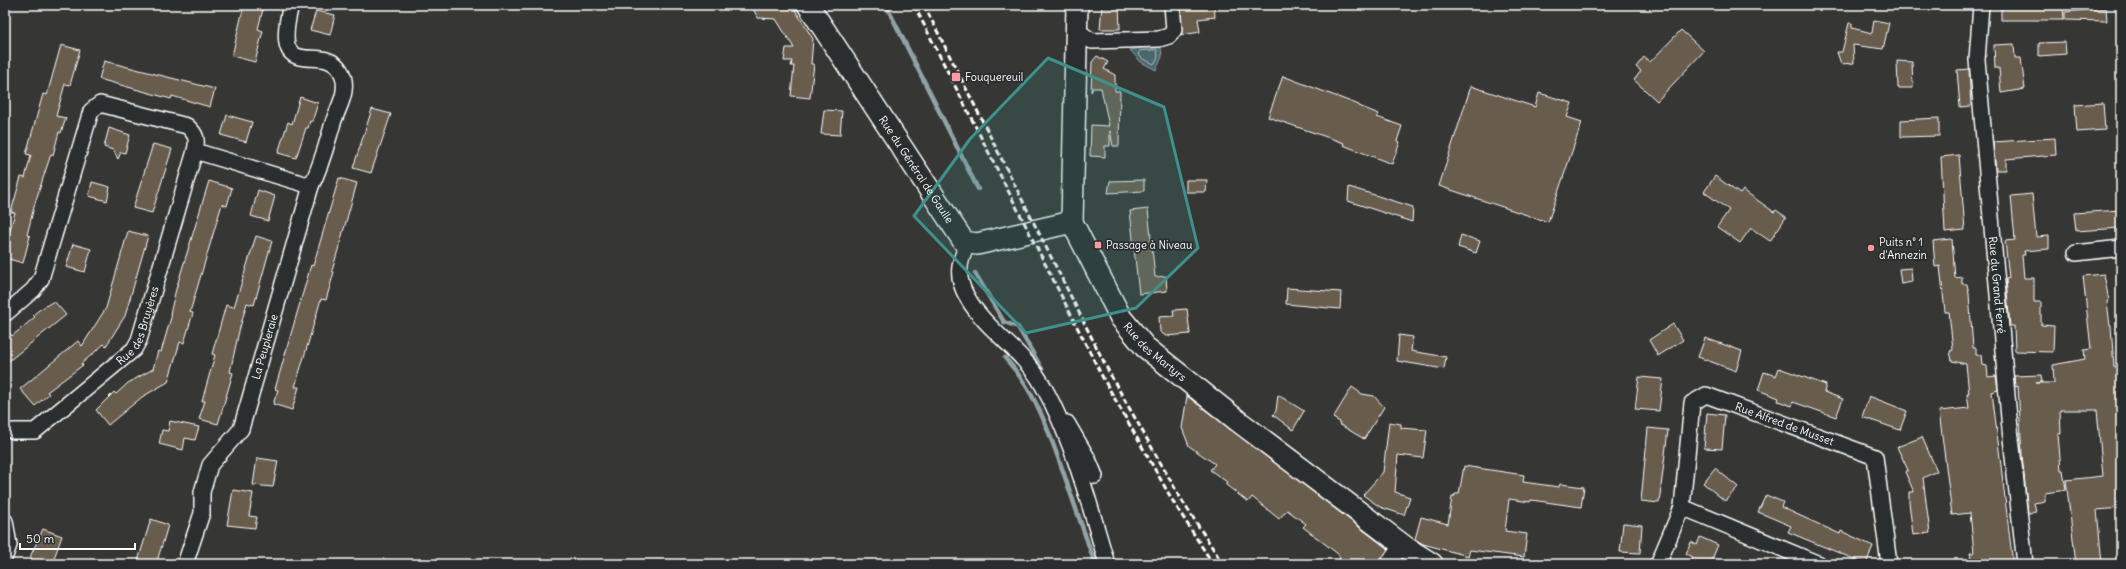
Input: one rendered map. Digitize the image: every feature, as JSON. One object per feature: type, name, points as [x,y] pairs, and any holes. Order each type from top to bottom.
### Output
[{"type":"street","name":"La Peupleraie","points":[[185,564],[202,513],[202,492],[210,465],[241,429],[311,186],[322,164],[333,122],[344,92],[344,80],[340,70],[333,62],[324,59],[304,59],[296,56],[288,47],[286,25],[291,5]]},
{"type":"street","name":"Rue du Général de Gaulle","points":[[808,5],[961,239],[968,243]]},
{"type":"street","name":"Rue des Martyrs","points":[[1077,5],[1075,30],[1072,222],[1121,318],[1138,341],[1238,422],[1402,545],[1432,564]]},
{"type":"street","points":[[1075,30],[1092,41],[1159,39],[1169,36],[1174,30],[1172,5]]},
{"type":"street","name":"Rue du Grand Ferré","points":[[1982,5],[1977,60],[2010,429],[2025,564]]},
{"type":"street","name":"Rue des Bruyères","points":[[5,314],[33,290],[41,279],[91,111],[100,104],[186,126],[194,132],[197,142],[195,151],[139,340],[134,349],[35,431],[8,431]]},
{"type":"street","points":[[195,151],[311,186]]},
{"type":"street","points":[[1072,222],[977,244],[968,243],[962,254],[958,272],[967,298],[979,314],[1029,365],[1079,442],[1095,476]]},
{"type":"street","points":[[2076,252],[2121,248]]},
{"type":"street","name":"Rue Alfred de Musset","points":[[1658,564],[1682,507],[1692,403],[1706,395],[1876,458],[1889,564]]},
{"type":"street","points":[[1051,401],[1072,456],[1107,564]]},
{"type":"street","points":[[1682,507],[1819,564]]},
{"type":"street","points":[[5,521],[9,544],[5,556]]},
{"type":"street","points":[[1388,564],[1402,545]]},
{"type":"highlighted area","points":[[1048,58],[1164,107],[1198,248],[1136,308],[1026,333],[914,216],[970,139]]},
{"type":"water","points":[[1157,45],[1161,48],[1162,57],[1156,70],[1141,62],[1130,50]]},
{"type":"building","points":[[244,5],[264,5],[258,29],[263,31],[255,62],[232,56]]},
{"type":"building","points":[[751,5],[792,5],[813,39],[811,64],[814,64],[810,98],[791,96],[794,66],[791,66],[792,61],[784,61],[786,48],[794,48],[776,19],[758,18]]},
{"type":"building","points":[[1102,5],[1119,5],[1120,29],[1100,29]]},
{"type":"building","points":[[1181,5],[1214,5],[1215,17],[1198,19],[1200,32],[1182,35]]},
{"type":"building","points":[[2001,5],[2063,5],[2064,20],[2001,20]]},
{"type":"building","points":[[2106,8],[2107,21],[2065,20],[2065,12]]},
{"type":"building","points":[[316,11],[335,15],[330,35],[310,30]]},
{"type":"building","points":[[1874,20],[1889,23],[1883,49],[1853,45],[1854,63],[1841,64],[1837,52],[1842,52],[1849,23],[1852,23],[1852,28],[1872,33]]},
{"type":"building","points":[[1681,30],[1704,51],[1657,101],[1634,80],[1641,71],[1636,67],[1644,57],[1650,62]]},
{"type":"building","points":[[2065,42],[2066,54],[2039,56],[2039,43]]},
{"type":"building","points":[[2014,44],[2015,58],[2021,58],[2025,89],[2001,93],[1999,68],[1995,68],[1994,45]]},
{"type":"building","points":[[61,45],[80,50],[70,85],[65,84],[56,116],[66,118],[61,133],[59,132],[53,155],[51,154],[35,203],[27,235],[30,236],[23,263],[5,258],[5,247],[15,213],[11,212],[21,177],[25,178],[31,155],[26,154],[43,94],[47,95]]},
{"type":"building","points":[[1097,56],[1108,62],[1104,69],[1115,75],[1115,91],[1120,91],[1119,146],[1113,146],[1110,131],[1110,146],[1105,146],[1105,157],[1090,156],[1091,125],[1109,126],[1101,88],[1093,88],[1091,92],[1092,62]]},
{"type":"building","points":[[104,61],[215,89],[210,107],[172,96],[171,99],[99,79]]},
{"type":"building","points":[[1897,61],[1912,62],[1913,88],[1898,88]]},
{"type":"building","points":[[1969,69],[1971,106],[1960,107],[1957,70]]},
{"type":"building","points":[[1283,76],[1359,105],[1379,114],[1377,117],[1402,126],[1397,141],[1400,142],[1392,164],[1343,145],[1344,143],[1268,117]]},
{"type":"building","points":[[1471,86],[1535,107],[1539,93],[1572,103],[1567,117],[1582,122],[1548,222],[1439,186]]},
{"type":"building","points":[[300,97],[318,103],[312,122],[310,121],[308,128],[306,128],[296,158],[278,153],[288,122],[292,124]]},
{"type":"building","points":[[2103,103],[2105,130],[2077,132],[2075,105]]},
{"type":"building","points":[[372,109],[391,114],[371,173],[353,168]]},
{"type":"building","points":[[824,110],[842,111],[840,135],[821,134]]},
{"type":"building","points":[[227,115],[252,122],[246,142],[221,135]]},
{"type":"building","points":[[1939,118],[1939,136],[1901,137],[1901,120]]},
{"type":"building","points":[[109,128],[130,135],[125,153],[121,152],[118,159],[113,150],[104,147]]},
{"type":"building","points":[[2055,138],[2056,155],[2006,159],[2006,170],[1996,170],[1993,142]]},
{"type":"building","points":[[153,144],[172,149],[152,213],[133,208]]},
{"type":"building","points":[[1959,155],[1965,230],[1945,232],[1941,157]]},
{"type":"building","points":[[1715,176],[1740,194],[1743,190],[1774,212],[1776,210],[1786,217],[1770,241],[1751,228],[1740,243],[1717,227],[1729,210],[1704,192]]},
{"type":"building","points":[[339,178],[357,183],[332,271],[334,272],[326,300],[321,299],[295,387],[299,387],[292,410],[273,404],[278,390],[275,389],[311,265],[313,266]]},
{"type":"building","points":[[1144,180],[1144,191],[1108,193],[1110,181]]},
{"type":"building","points":[[1186,180],[1207,180],[1206,192],[1186,192]]},
{"type":"building","points":[[209,181],[232,188],[227,206],[222,204],[190,312],[193,313],[184,343],[180,342],[168,382],[142,397],[108,425],[96,410],[114,392],[116,394],[128,383],[153,369],[158,351],[161,352],[172,314],[170,314],[176,289]]},
{"type":"building","points":[[92,182],[110,187],[107,201],[89,196]]},
{"type":"building","points":[[1349,187],[1413,207],[1412,222],[1348,201]]},
{"type":"building","points":[[258,190],[275,196],[268,221],[251,216]]},
{"type":"building","points":[[2032,194],[2036,237],[2049,236],[2049,249],[2024,251],[2025,255],[2022,255],[2024,278],[2034,278],[2034,302],[2041,302],[2041,325],[2054,326],[2053,352],[2015,351],[2014,326],[2010,326],[2006,279],[2009,278],[2005,241],[2015,240],[2011,196]]},
{"type":"building","points":[[1148,209],[1155,277],[1166,276],[1167,291],[1139,294],[1130,211]]},
{"type":"building","points":[[2121,210],[2121,228],[2076,231],[2074,213]]},
{"type":"building","points":[[128,231],[148,236],[125,316],[106,346],[104,344],[81,364],[83,365],[47,392],[49,394],[35,406],[20,389],[78,341],[82,346],[106,308]]},
{"type":"building","points":[[1461,235],[1480,241],[1476,253],[1458,247]]},
{"type":"building","points":[[256,236],[272,241],[254,305],[247,303],[230,372],[233,373],[218,424],[199,419],[205,401],[202,401],[215,355],[212,354],[226,305],[234,307]]},
{"type":"building","points":[[1952,239],[1955,278],[1962,277],[1962,284],[1967,284],[1969,294],[1973,348],[1976,348],[1976,355],[1981,355],[1982,365],[1987,366],[1988,377],[1996,376],[1998,390],[1992,392],[2013,564],[1972,564],[1970,553],[1974,553],[1970,513],[1952,515],[1939,411],[1969,408],[1967,394],[1969,394],[1966,364],[1952,361],[1950,351],[1953,350],[1949,312],[1945,312],[1940,266],[1935,267],[1933,241]]},
{"type":"building","points":[[73,244],[91,249],[85,272],[66,267]]},
{"type":"building","points":[[1911,268],[1912,282],[1901,284],[1899,269]]},
{"type":"building","points":[[2104,274],[2109,301],[2107,301],[2111,326],[2114,367],[2119,366],[2121,381],[2121,410],[2118,410],[2121,438],[2121,508],[2097,510],[2102,564],[2076,564],[2066,480],[2103,476],[2097,410],[2060,410],[2061,434],[2058,434],[2061,470],[2063,470],[2066,490],[2045,493],[2045,501],[2034,503],[2036,512],[2028,513],[2022,455],[2018,386],[2015,387],[2014,376],[2041,375],[2042,382],[2035,383],[2054,383],[2053,365],[2085,359],[2084,350],[2091,349],[2083,276]]},
{"type":"building","points":[[1287,288],[1341,292],[1340,309],[1286,304]]},
{"type":"building","points":[[54,301],[66,315],[5,364],[5,328],[12,336],[35,317],[33,315],[39,310]]},
{"type":"building","points":[[1187,309],[1190,334],[1166,336],[1160,332],[1159,317],[1174,316],[1173,310]]},
{"type":"building","points":[[1673,324],[1683,340],[1658,356],[1649,340]]},
{"type":"building","points":[[1399,335],[1413,337],[1411,351],[1446,357],[1444,369],[1397,361]]},
{"type":"building","points":[[1705,338],[1742,351],[1736,371],[1698,357]]},
{"type":"building","points":[[1779,368],[1826,385],[1824,392],[1843,399],[1836,417],[1793,402],[1792,406],[1778,401],[1779,398],[1758,390],[1764,372],[1776,376]]},
{"type":"building","points":[[1639,377],[1663,379],[1659,411],[1635,409]]},
{"type":"building","points":[[1352,387],[1362,394],[1374,396],[1384,407],[1364,439],[1339,424],[1340,422],[1333,418]]},
{"type":"building","points":[[1278,395],[1304,411],[1293,430],[1273,415],[1276,411]]},
{"type":"building","points":[[1187,396],[1388,549],[1379,564],[1335,564],[1340,558],[1338,554],[1303,527],[1306,524],[1287,510],[1279,519],[1252,497],[1248,502],[1225,484],[1227,482],[1210,470],[1215,464],[1189,446],[1182,428]]},
{"type":"building","points":[[1869,396],[1907,411],[1900,430],[1862,417]]},
{"type":"building","points":[[1707,413],[1725,415],[1722,449],[1704,448]]},
{"type":"building","points":[[170,421],[199,427],[195,440],[185,438],[183,450],[159,444],[162,430],[168,431]]},
{"type":"building","points":[[1389,422],[1401,424],[1401,428],[1427,430],[1423,458],[1398,455],[1395,492],[1410,497],[1404,515],[1380,507],[1363,495],[1383,472]]},
{"type":"building","points":[[1648,428],[1668,430],[1659,503],[1641,501]]},
{"type":"building","points":[[1922,437],[1937,471],[1923,478],[1930,533],[1913,535],[1909,492],[1914,492],[1905,472],[1908,470],[1897,447]]},
{"type":"building","points":[[257,458],[278,461],[273,487],[253,485]]},
{"type":"building","points":[[1464,466],[1524,475],[1523,482],[1559,487],[1560,484],[1584,487],[1581,507],[1531,500],[1530,502],[1509,499],[1505,531],[1527,534],[1524,557],[1470,550],[1468,556],[1423,544],[1415,539],[1421,517],[1448,524],[1452,497],[1454,497],[1455,494],[1459,494]]},
{"type":"building","points":[[1715,468],[1738,487],[1725,501],[1703,483]]},
{"type":"building","points":[[233,490],[253,493],[249,516],[257,517],[255,528],[227,525]]},
{"type":"building","points":[[1766,495],[1783,502],[1781,507],[1840,534],[1841,531],[1873,546],[1866,564],[1788,532],[1791,526],[1758,512]]},
{"type":"building","points":[[151,519],[168,525],[163,542],[156,564],[137,564]]},
{"type":"building","points":[[1623,523],[1642,525],[1640,553],[1620,552]]},
{"type":"building","points":[[43,529],[62,536],[52,564],[30,564],[32,558],[30,557]]},
{"type":"building","points":[[1700,537],[1718,545],[1710,564],[1689,564],[1692,557],[1686,554],[1691,542],[1697,545]]},
{"type":"waterway","points":[[886,5],[978,189]]},
{"type":"waterway","points":[[975,273],[1004,322],[1018,327],[1042,369]]},
{"type":"waterway","points":[[1005,358],[1016,371],[1034,398],[1047,427],[1095,564]]},
{"type":"railway","points":[[914,5],[1103,378],[1174,503],[1213,564]]},
{"type":"railway","points":[[924,5],[1110,374],[1181,499],[1223,564]]},
{"type":"place","name":"Fouquereuil","points":[[956,77]]},
{"type":"place","name":"Passage à Niveau","points":[[1098,245]]},
{"type":"place","name":"Puits n° 1 d'Annezin","points":[[1871,248]]}]
